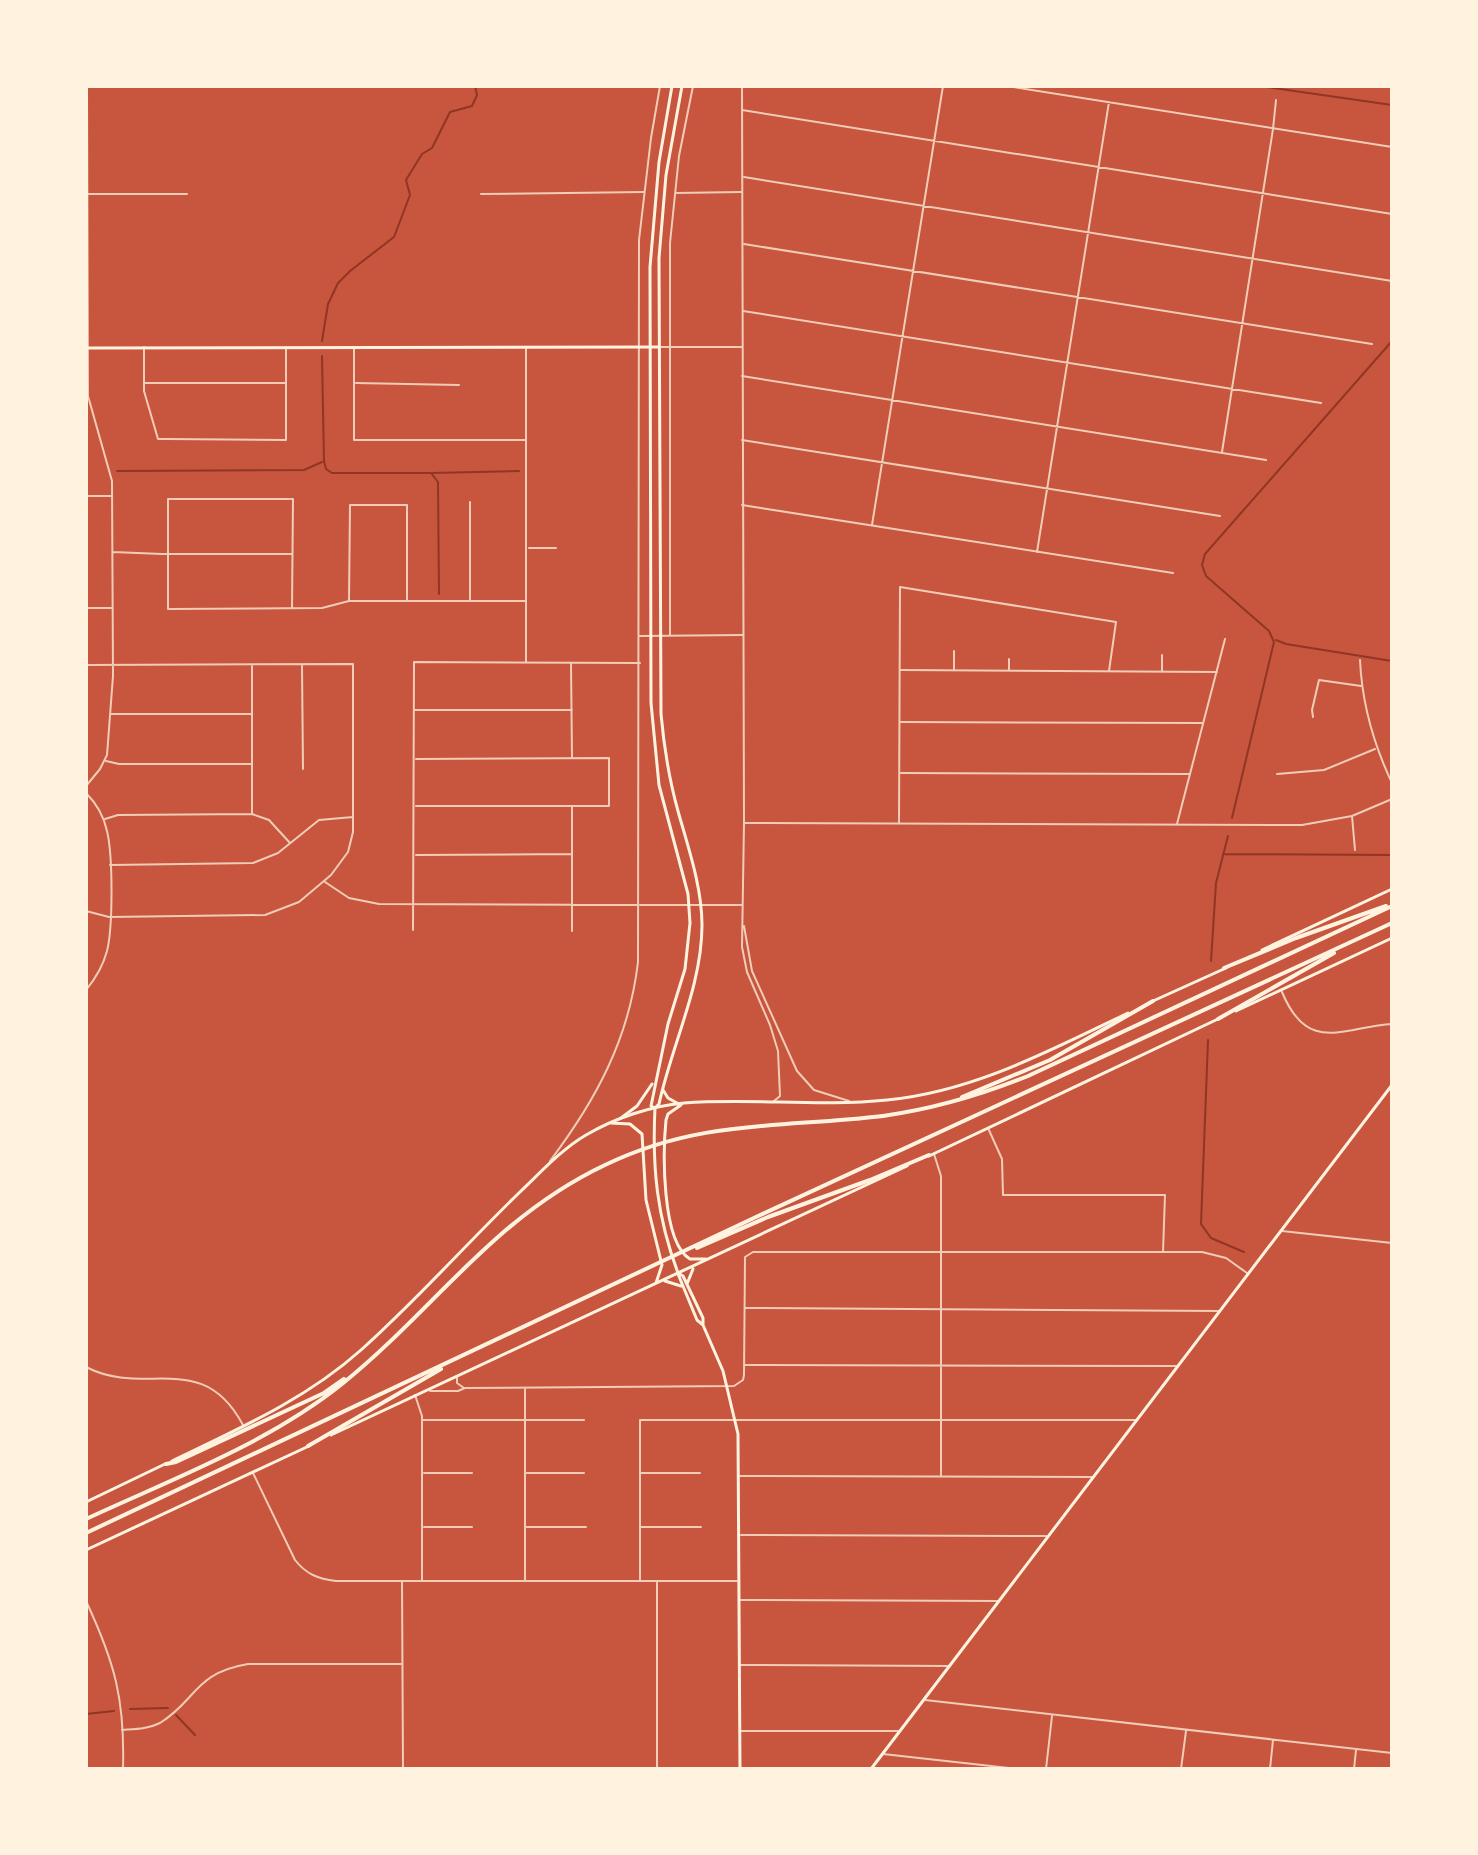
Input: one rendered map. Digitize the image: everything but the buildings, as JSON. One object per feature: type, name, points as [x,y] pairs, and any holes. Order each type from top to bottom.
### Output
[{"type":"highway","points":[[1224,968],[1296,938],[1392,905]]},
{"type":"highway","points":[[86,1519],[276,1429],[313,1406],[360,1369],[486,1245],[517,1219],[565,1185],[632,1153],[678,1138],[724,1128],[886,1115],[943,1105],[1028,1076],[1392,905]]},
{"type":"highway","points":[[86,1533],[1392,923]]},
{"type":"highway","points":[[1218,1019],[1367,935]]},
{"type":"highway","points":[[943,1105],[1050,1060],[1153,1001]]},
{"type":"highway","points":[[684,1253],[931,1154]]},
{"type":"highway","points":[[308,1446],[453,1361]]},
{"type":"highway","points":[[166,1464],[324,1393],[360,1369]]},
{"type":"main road","points":[[655,1108],[651,1106],[654,1081],[685,969],[690,905],[654,754],[650,636],[650,267],[655,190],[672,86]]},
{"type":"main road","points":[[682,86],[664,199],[659,258],[661,714],[666,762],[701,905],[701,949],[697,975],[659,1104],[655,1108],[656,1199],[665,1238],[728,1388],[736,1420],[740,1769]]},
{"type":"main road","points":[[86,348],[659,347]]},
{"type":"main road","points":[[86,1502],[244,1426],[319,1383],[361,1350],[544,1169],[585,1135],[621,1118],[677,1103],[886,1100],[951,1088],[1039,1055],[1392,889]]},
{"type":"main road","points":[[86,1550],[1392,938]]},
{"type":"main road","points":[[621,1118],[637,1106],[654,1081]]},
{"type":"main road","points":[[871,1769],[1392,1085]]},
{"type":"main road","points":[[663,1088],[666,1096],[677,1103]]},
{"type":"main road","points":[[684,1103],[668,1114],[666,1120],[668,1208],[676,1241],[685,1257],[709,1259]]},
{"type":"main road","points":[[609,1124],[630,1124],[642,1134],[646,1200],[662,1265],[656,1283]]},
{"type":"main road","points":[[684,1285],[695,1266]]},
{"type":"main road","points":[[662,1280],[684,1285]]},
{"type":"street","points":[[86,786],[105,760],[110,739],[113,664],[111,474],[90,404],[87,383],[87,86]]},
{"type":"street","points":[[544,1169],[577,1126],[616,1053],[636,981],[640,905],[639,240],[660,86]]},
{"type":"street","points":[[670,635],[670,259],[675,193],[693,86]]},
{"type":"street","points":[[742,86],[742,947],[747,972],[778,1051],[781,1090],[779,1098],[773,1102]]},
{"type":"street","points":[[872,525],[943,86]]},
{"type":"street","points":[[1007,86],[1392,147]]},
{"type":"street","points":[[1222,453],[1276,100]]},
{"type":"street","points":[[1037,552],[1109,102]]},
{"type":"street","points":[[742,110],[1392,214]]},
{"type":"street","points":[[742,177],[1392,281]]},
{"type":"street","points":[[481,194],[644,192]]},
{"type":"street","points":[[675,193],[743,192]]},
{"type":"street","points":[[86,194],[187,194]]},
{"type":"street","points":[[743,244],[1372,344]]},
{"type":"street","points":[[742,310],[1321,403]]},
{"type":"street","points":[[144,347],[145,397],[158,439],[286,440],[286,347]]},
{"type":"street","points":[[354,347],[354,440],[526,440]]},
{"type":"street","points":[[526,347],[526,662]]},
{"type":"street","points":[[659,347],[742,347]]},
{"type":"street","points":[[742,376],[1266,460]]},
{"type":"street","points":[[144,383],[286,383]]},
{"type":"street","points":[[355,383],[459,385]]},
{"type":"street","points":[[742,440],[1220,516]]},
{"type":"street","points":[[86,496],[112,496]]},
{"type":"street","points":[[292,608],[293,499],[168,499],[168,609],[328,608],[349,601],[526,601]]},
{"type":"street","points":[[470,502],[470,601]]},
{"type":"street","points":[[349,601],[350,505],[407,505],[407,602]]},
{"type":"street","points":[[742,505],[1173,573]]},
{"type":"street","points":[[527,548],[556,548]]},
{"type":"street","points":[[112,552],[293,554]]},
{"type":"street","points":[[899,824],[900,587],[1116,622],[1109,671]]},
{"type":"street","points":[[86,608],[112,608]]},
{"type":"street","points":[[640,636],[743,635]]},
{"type":"street","points":[[1177,825],[1225,639]]},
{"type":"street","points":[[954,651],[954,671]]},
{"type":"street","points":[[1162,655],[1162,671]]},
{"type":"street","points":[[1009,659],[1009,671]]},
{"type":"street","points":[[1360,660],[1362,686],[1377,748],[1392,783]]},
{"type":"street","points":[[413,930],[414,662],[640,663]]},
{"type":"street","points":[[571,662],[572,758]]},
{"type":"street","points":[[252,664],[252,814]]},
{"type":"street","points":[[302,664],[303,769]]},
{"type":"street","points":[[86,665],[353,664],[353,817],[348,852],[339,867],[324,881],[299,902],[265,915],[109,917],[86,911]]},
{"type":"street","points":[[900,670],[1217,672]]},
{"type":"street","points":[[1313,717],[1319,680],[1362,686]]},
{"type":"street","points":[[414,710],[572,710]]},
{"type":"street","points":[[110,714],[252,714]]},
{"type":"street","points":[[900,722],[1203,723]]},
{"type":"street","points":[[1277,774],[1324,770],[1377,748]]},
{"type":"street","points":[[414,759],[609,758],[609,806],[414,806]]},
{"type":"street","points":[[105,760],[119,764],[252,764]]},
{"type":"street","points":[[899,773],[1190,774]]},
{"type":"street","points":[[86,793],[103,819],[110,865],[108,945],[104,960],[86,990]]},
{"type":"street","points":[[744,823],[1302,825],[1352,816],[1392,799]]},
{"type":"street","points":[[572,806],[572,931]]},
{"type":"street","points":[[103,819],[118,815],[252,814],[269,820],[290,843]]},
{"type":"street","points":[[1352,816],[1355,850]]},
{"type":"street","points":[[110,865],[253,863],[272,857],[319,820],[353,817]]},
{"type":"street","points":[[414,855],[572,854]]},
{"type":"street","points":[[324,881],[358,901],[413,904],[743,905]]},
{"type":"street","points":[[743,923],[752,971],[797,1071],[814,1090],[849,1101]]},
{"type":"street","points":[[1281,990],[1292,1012],[1305,1025],[1320,1032],[1342,1034],[1392,1024]]},
{"type":"street","points":[[988,1127],[1002,1159],[1003,1195],[1165,1195],[1163,1252]]},
{"type":"street","points":[[931,1154],[941,1176],[941,1476]]},
{"type":"street","points":[[1281,1231],[1392,1243]]},
{"type":"street","points":[[426,1391],[458,1391],[465,1388],[728,1388],[743,1380],[746,1255],[753,1252],[1214,1254],[1232,1261],[1248,1274]]},
{"type":"street","points":[[744,1308],[1220,1311]]},
{"type":"street","points":[[744,1365],[1178,1366]]},
{"type":"street","points":[[86,1368],[112,1377],[172,1378],[201,1383],[228,1401],[244,1426]]},
{"type":"street","points":[[458,1376],[457,1383],[465,1388]]},
{"type":"street","points":[[525,1388],[525,1581]]},
{"type":"street","points":[[415,1395],[422,1420],[422,1581]]},
{"type":"street","points":[[422,1420],[584,1420]]},
{"type":"street","points":[[640,1581],[640,1420],[1138,1420]]},
{"type":"street","points":[[253,1472],[292,1555],[312,1575],[336,1581],[740,1581]]},
{"type":"street","points":[[423,1473],[472,1473]]},
{"type":"street","points":[[525,1473],[584,1473]]},
{"type":"street","points":[[640,1473],[700,1473]]},
{"type":"street","points":[[739,1476],[1094,1477]]},
{"type":"street","points":[[422,1527],[472,1527]]},
{"type":"street","points":[[525,1527],[586,1527]]},
{"type":"street","points":[[640,1527],[701,1527]]},
{"type":"street","points":[[739,1535],[1049,1536]]},
{"type":"street","points":[[402,1581],[403,1769]]},
{"type":"street","points":[[657,1581],[657,1769]]},
{"type":"street","points":[[740,1600],[999,1601]]},
{"type":"street","points":[[86,1601],[117,1678],[123,1769]]},
{"type":"street","points":[[122,1730],[143,1729],[157,1724],[203,1682],[232,1667],[248,1664],[402,1664]]},
{"type":"street","points":[[740,1665],[950,1666]]},
{"type":"street","points":[[924,1700],[1392,1753]]},
{"type":"street","points":[[1046,1769],[1052,1716]]},
{"type":"street","points":[[739,1731],[900,1731]]},
{"type":"street","points":[[1181,1769],[1186,1731]]},
{"type":"street","points":[[1270,1769],[1273,1740]]},
{"type":"street","points":[[1354,1769],[1357,1749]]},
{"type":"street","points":[[882,1754],[1018,1769]]},
{"type":"waterway","points":[[322,341],[328,304],[338,283],[394,237],[410,195],[406,180],[422,154],[432,148],[450,112],[472,106],[477,95],[475,86]]},
{"type":"waterway","points":[[1260,86],[1392,105]]},
{"type":"waterway","points":[[1232,818],[1274,642],[1269,631],[1206,576],[1202,565],[1205,554],[1392,341]]},
{"type":"waterway","points":[[322,356],[326,469],[332,473],[431,473],[438,482],[439,594]]},
{"type":"waterway","points":[[117,471],[304,470],[322,462]]},
{"type":"waterway","points":[[432,473],[519,471]]},
{"type":"waterway","points":[[1276,640],[1392,661]]},
{"type":"waterway","points":[[1211,961],[1216,883],[1228,836]]},
{"type":"waterway","points":[[1223,854],[1392,855]]},
{"type":"waterway","points":[[1208,1040],[1201,1224],[1211,1238],[1244,1252]]},
{"type":"waterway","points":[[130,1709],[168,1708]]},
{"type":"waterway","points":[[86,1714],[114,1711]]},
{"type":"waterway","points":[[176,1715],[195,1735]]}]
